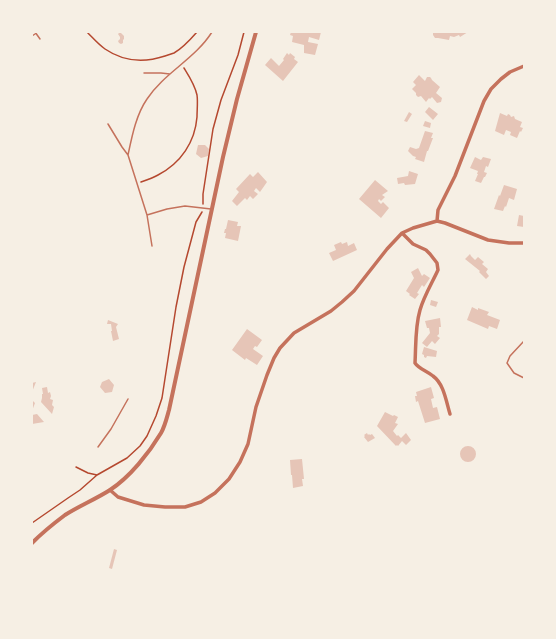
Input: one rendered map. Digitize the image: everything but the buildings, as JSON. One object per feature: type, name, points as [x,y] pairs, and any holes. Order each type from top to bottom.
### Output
[{"type":"street","points":[[32,543],[65,515],[110,490],[122,481],[148,452],[162,431],[169,410],[223,157],[256,32]]},
{"type":"street","points":[[437,221],[438,210],[455,176],[484,101],[491,89],[501,79],[510,72],[524,66]]},
{"type":"street","points":[[110,490],[118,497],[144,505],[165,508],[185,507],[201,502],[215,493],[229,479],[240,462],[248,444],[256,407],[267,375],[280,348],[294,333],[331,311],[354,291],[387,249],[402,233],[437,221],[488,240],[509,243],[524,243]]},
{"type":"street","points":[[402,233],[413,244],[426,250],[438,266],[438,270],[426,293],[420,310],[416,331],[415,363],[417,366],[434,376],[439,382],[443,389],[450,414]]},
{"type":"lane","points":[[128,155],[138,117],[146,99],[158,85],[196,52],[212,32]]},
{"type":"lane","points":[[32,36],[35,33],[40,39]]},
{"type":"lane","points":[[144,73],[161,72],[170,74]]},
{"type":"lane","points":[[108,124],[128,155],[147,215],[152,246]]},
{"type":"lane","points":[[147,215],[167,209],[185,206],[212,209]]},
{"type":"lane","points":[[524,341],[510,356],[507,363],[514,373],[524,378]]},
{"type":"lane","points":[[98,447],[111,429],[128,399]]},
{"type":"path","points":[[87,32],[106,50],[116,56],[129,60],[141,61],[154,60],[173,53],[188,43],[197,32]]},
{"type":"path","points":[[32,523],[80,490],[97,475],[132,454],[147,436],[156,416],[162,398],[176,307],[184,267],[196,222],[202,213],[203,194],[213,129],[221,100],[238,55],[244,32]]},
{"type":"path","points":[[137,183],[157,176],[175,163],[183,155],[191,141],[196,123],[197,96],[182,64]]},
{"type":"path","points":[[76,467],[88,473],[97,475]]}]
